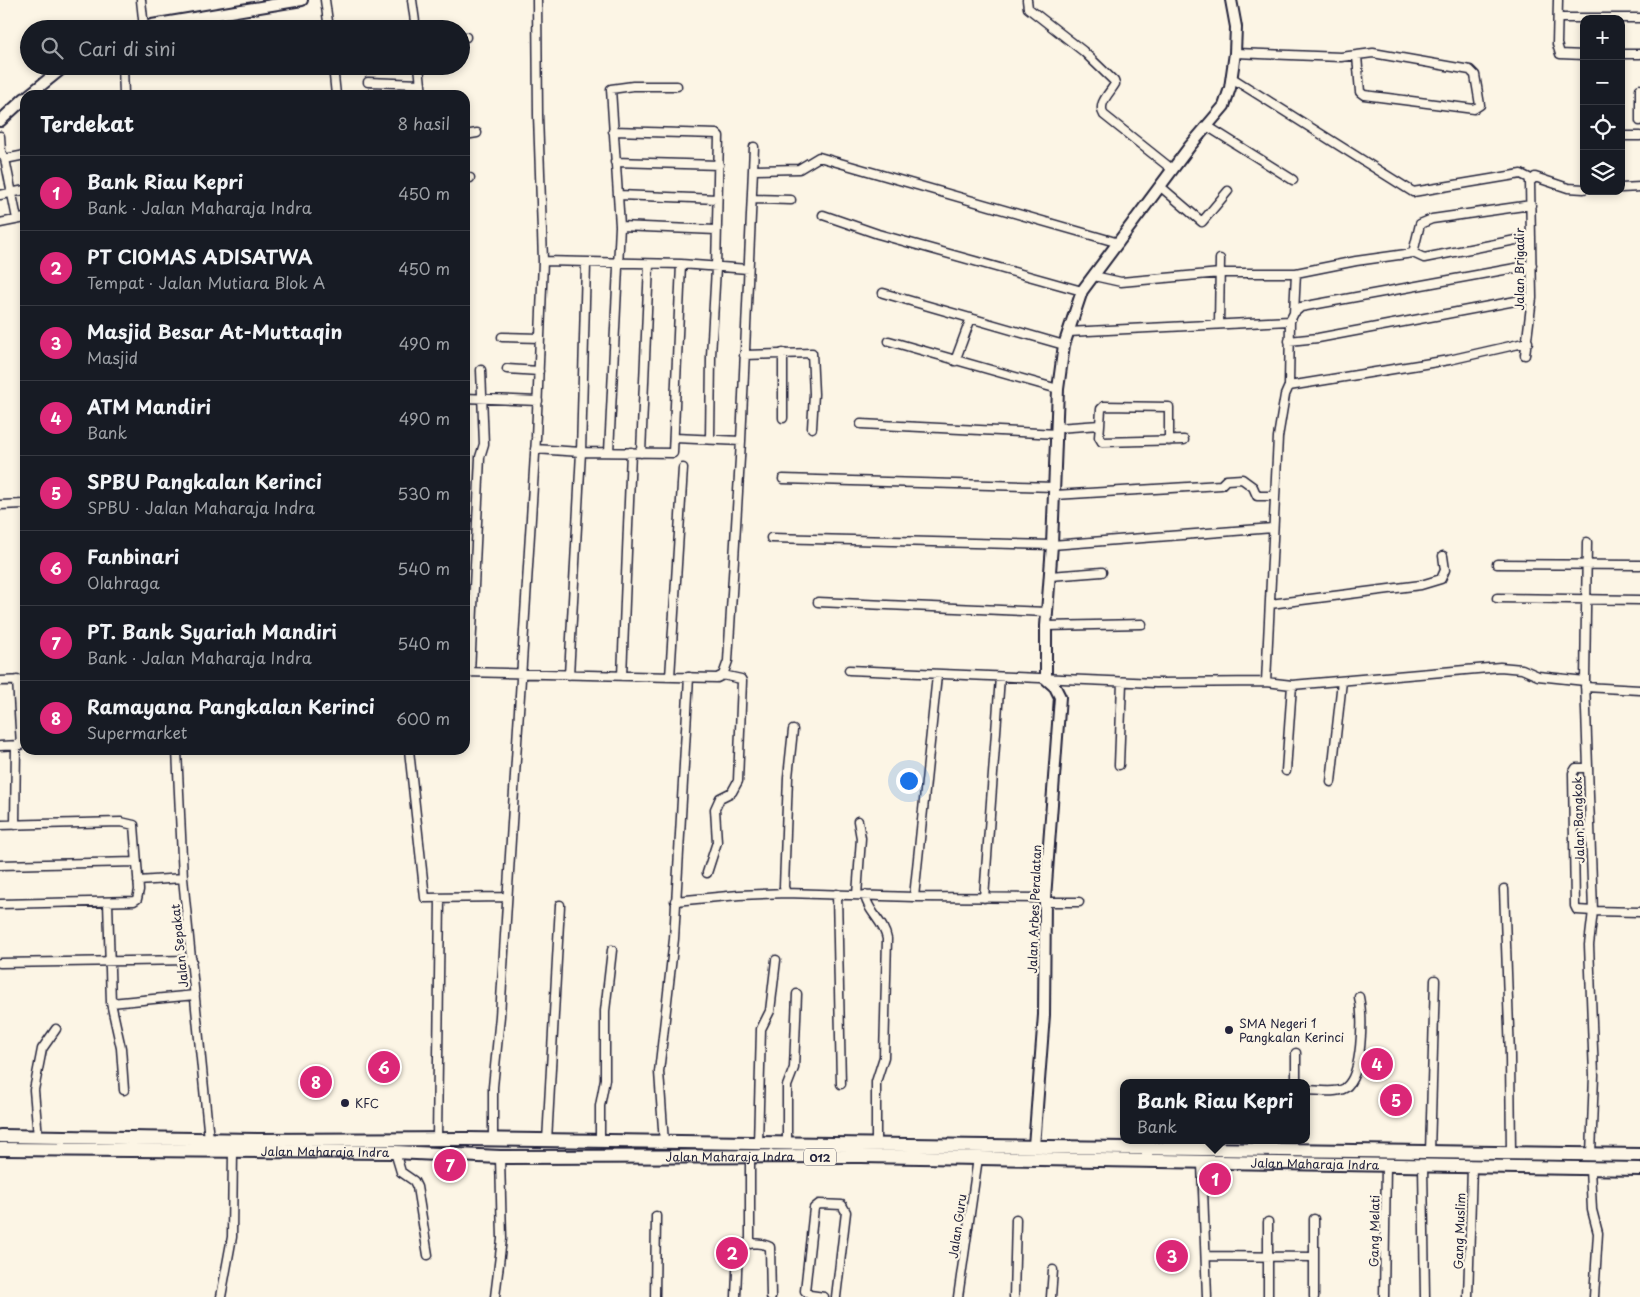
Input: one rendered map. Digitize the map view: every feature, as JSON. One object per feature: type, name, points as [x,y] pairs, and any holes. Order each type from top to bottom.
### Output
[{"type":"highway","name":"Jalan Maharaja Indra","points":[[0,1136],[179,1143],[233,1150],[395,1152],[500,1157],[750,1157],[957,1152],[1034,1146],[1295,1145],[1492,1154],[1640,1155]]},
{"type":"highway","name":"Jalan Maharaja Indra","points":[[0,1149],[179,1143],[208,1139],[492,1139],[664,1143],[876,1144],[957,1152],[978,1158],[1640,1169]]},
{"type":"highway","points":[[1490,1167],[1492,1154]]},
{"type":"street","points":[[141,0],[142,20]]},
{"type":"street","points":[[188,20],[302,0]]},
{"type":"street","points":[[325,0],[327,20]]},
{"type":"street","points":[[412,0],[415,20]]},
{"type":"street","points":[[492,1139],[493,1087],[507,897],[538,401],[543,261],[538,115],[537,0]]},
{"type":"street","points":[[1027,0],[1028,8],[1078,47],[1114,81],[1115,84],[1101,108],[1104,116],[1173,170]]},
{"type":"street","points":[[1046,679],[1046,626],[1055,491],[1058,389],[1064,345],[1082,291],[1224,106],[1232,78],[1235,53],[1236,28],[1231,0]]},
{"type":"street","points":[[1558,0],[1558,44],[1560,54],[1580,55]]},
{"type":"street","points":[[1558,18],[1640,18]]},
{"type":"street","points":[[1235,53],[1341,57],[1373,53],[1470,70],[1476,75],[1480,105],[1474,110],[1364,95],[1360,92],[1357,56]]},
{"type":"street","points":[[1625,54],[1640,54]]},
{"type":"street","points":[[35,90],[54,75]]},
{"type":"street","points":[[123,75],[124,90]]},
{"type":"street","points":[[334,75],[335,90]]},
{"type":"street","points":[[420,75],[422,90]]},
{"type":"street","points":[[1232,78],[1411,191],[1515,174],[1525,176],[1530,182],[1535,177],[1568,188],[1580,189]]},
{"type":"street","points":[[368,82],[421,84]]},
{"type":"street","points":[[609,452],[620,226],[611,89],[633,86],[677,86]]},
{"type":"street","points":[[1640,89],[1638,93],[1640,121]]},
{"type":"street","points":[[0,121],[20,103]]},
{"type":"street","points":[[1207,126],[1293,180]]},
{"type":"street","points":[[613,131],[717,134],[720,140],[711,356],[710,439]]},
{"type":"street","points":[[470,134],[477,133]]},
{"type":"street","points":[[0,136],[2,154],[20,216]]},
{"type":"street","points":[[1625,136],[1640,136]]},
{"type":"street","points":[[723,675],[728,660],[741,441],[754,147]]},
{"type":"street","points":[[2,154],[20,155]]},
{"type":"street","points":[[753,170],[799,169],[819,157],[1119,243]]},
{"type":"street","points":[[615,162],[719,165]]},
{"type":"street","name":"Jalan Brigadir","points":[[1525,355],[1532,298],[1530,182]]},
{"type":"street","points":[[1161,187],[1202,222],[1228,191]]},
{"type":"street","points":[[1625,188],[1640,187]]},
{"type":"street","points":[[0,195],[20,191]]},
{"type":"street","points":[[619,195],[717,199]]},
{"type":"street","points":[[752,199],[791,200]]},
{"type":"street","points":[[1413,253],[1420,224],[1432,219],[1530,205]]},
{"type":"street","points":[[823,215],[878,234],[1082,291]]},
{"type":"street","points":[[0,223],[20,219]]},
{"type":"street","points":[[620,226],[716,230]]},
{"type":"street","points":[[1094,276],[1121,282],[1220,273],[1296,273],[1356,261],[1413,253],[1424,258],[1532,237]]},
{"type":"street","points":[[1219,324],[1220,259]]},
{"type":"street","points":[[543,261],[586,264],[682,264],[748,269]]},
{"type":"street","points":[[569,675],[581,452],[586,264]]},
{"type":"street","points":[[641,453],[648,264]]},
{"type":"street","points":[[535,449],[672,454],[675,438],[682,264]]},
{"type":"street","points":[[1068,332],[1219,324],[1292,317],[1301,307],[1532,265]]},
{"type":"street","points":[[1266,682],[1278,437],[1285,395],[1289,386],[1289,341],[1296,273]]},
{"type":"street","points":[[883,292],[1064,345]]},
{"type":"street","points":[[1289,341],[1318,338],[1532,298]]},
{"type":"street","points":[[955,361],[971,318]]},
{"type":"street","points":[[502,337],[540,338]]},
{"type":"street","points":[[889,341],[1058,389]]},
{"type":"street","points":[[1289,386],[1449,360],[1528,342]]},
{"type":"street","points":[[744,355],[810,352],[813,356],[812,428]]},
{"type":"street","points":[[782,418],[783,353]]},
{"type":"street","points":[[507,369],[538,371]]},
{"type":"street","points":[[470,623],[480,457],[484,444],[481,370]]},
{"type":"street","points":[[470,398],[538,401]]},
{"type":"street","points":[[1169,441],[1169,407],[1104,406],[1101,409],[1099,437],[1102,442],[1169,441],[1184,440]]},
{"type":"street","points":[[861,424],[1057,431],[1100,425]]},
{"type":"street","points":[[675,438],[741,441]]},
{"type":"street","points":[[622,676],[631,452]]},
{"type":"street","points":[[670,677],[683,468]]},
{"type":"street","points":[[784,479],[1055,491],[1222,485],[1226,480],[1242,479],[1253,487],[1257,496],[1275,496]]},
{"type":"street","points":[[0,504],[20,504]]},
{"type":"street","points":[[771,538],[1052,545],[1273,528]]},
{"type":"street","name":"Jalan Bangkok","points":[[1587,542],[1585,684],[1592,911],[1589,945],[1594,1075],[1592,1154]]},
{"type":"street","points":[[1270,604],[1421,585],[1441,578],[1445,570],[1443,556]]},
{"type":"street","points":[[1497,564],[1640,565]]},
{"type":"street","points":[[1050,576],[1102,572]]},
{"type":"street","points":[[1497,598],[1640,600]]},
{"type":"street","points":[[818,602],[1047,612]]},
{"type":"street","points":[[1046,626],[1142,624]]},
{"type":"street","points":[[849,670],[1122,682],[1266,682],[1292,685],[1500,666],[1522,670],[1538,676],[1585,684],[1640,690]]},
{"type":"street","points":[[470,673],[717,678],[723,675],[742,679],[738,781],[732,792],[720,798],[716,809],[717,842],[707,873]]},
{"type":"street","points":[[914,897],[937,675]]},
{"type":"street","points":[[664,1143],[659,1072],[671,974],[689,677]]},
{"type":"street","points":[[984,898],[1000,677]]},
{"type":"street","name":"Jalan Arbes Peralatan","points":[[1034,1146],[1044,1015],[1045,900],[1060,697],[1055,687],[1046,679]]},
{"type":"street","points":[[0,681],[20,680]]},
{"type":"street","points":[[1331,782],[1342,681]]},
{"type":"street","points":[[1119,765],[1122,682]]},
{"type":"street","points":[[1286,771],[1292,685]]},
{"type":"street","points":[[786,893],[784,887],[787,814],[793,730]]},
{"type":"street","points":[[0,746],[20,745]]},
{"type":"street","points":[[15,825],[20,755]]},
{"type":"street","name":"Jalan Sepakat","points":[[177,755],[184,878],[208,1139]]},
{"type":"street","points":[[410,755],[425,898],[507,897]]},
{"type":"street","points":[[1587,768],[1576,768],[1572,773],[1575,906],[1577,910],[1640,912]]},
{"type":"street","points":[[858,821],[861,838],[861,895],[884,927],[887,938],[884,1057],[876,1082],[876,1144]]},
{"type":"street","points":[[0,825],[130,823],[134,825],[135,830],[138,882],[137,899],[108,902],[0,904]]},
{"type":"street","points":[[0,865],[136,862]]},
{"type":"street","points":[[138,882],[184,878]]},
{"type":"street","points":[[1504,889],[1510,1056],[1510,1154]]},
{"type":"street","points":[[675,901],[786,893],[1079,902]]},
{"type":"street","points":[[838,894],[841,1084]]},
{"type":"street","points":[[437,1139],[440,899]]},
{"type":"street","points":[[108,902],[111,1003],[121,1048],[124,1090]]},
{"type":"street","points":[[547,1141],[560,906]]},
{"type":"street","points":[[600,1142],[600,1106],[604,1079],[605,1011],[612,950]]},
{"type":"street","points":[[0,963],[192,960]]},
{"type":"street","points":[[758,1144],[761,1029],[770,1011],[776,960]]},
{"type":"street","points":[[1430,1152],[1435,980]]},
{"type":"street","points":[[787,1144],[787,1086],[794,1068],[797,994]]},
{"type":"street","points":[[111,1003],[195,995]]},
{"type":"street","points":[[1310,1090],[1340,1090],[1350,1083],[1360,1050],[1362,1027],[1359,997]]},
{"type":"street","points":[[38,1137],[34,1090],[42,1049],[56,1028]]},
{"type":"street","points":[[1296,1053],[1296,1079]]},
{"type":"street","points":[[221,1297],[232,1237],[233,1150]]},
{"type":"street","points":[[395,1152],[402,1174],[414,1181],[417,1187],[428,1255]]},
{"type":"street","points":[[495,1297],[502,1239],[500,1157]]},
{"type":"street","points":[[750,1157],[750,1244]]},
{"type":"street","name":"Jalan Guru","points":[[958,1297],[978,1158]]},
{"type":"street","points":[[1202,1163],[1208,1297]]},
{"type":"street","name":"Gang Melati","points":[[1384,1297],[1386,1165]]},
{"type":"street","points":[[1423,1166],[1425,1297]]},
{"type":"street","name":"Gang Muslim","points":[[1468,1297],[1472,1167]]},
{"type":"street","points":[[1590,1168],[1592,1210],[1598,1233],[1594,1297]]},
{"type":"street","points":[[824,1297],[810,1296],[805,1291],[814,1208],[818,1204],[842,1205],[846,1212],[836,1297]]},
{"type":"street","points":[[655,1297],[656,1216]]},
{"type":"street","points":[[1014,1297],[1016,1219]]},
{"type":"street","points":[[1314,1219],[1314,1297]]},
{"type":"street","points":[[1268,1222],[1268,1297]]},
{"type":"street","points":[[736,1297],[738,1247],[740,1244],[766,1245],[771,1249],[771,1297]]},
{"type":"street","points":[[1206,1256],[1313,1257]]},
{"type":"street","points":[[1051,1297],[1053,1270]]},
{"type":"place","name":"SMA Negeri 1 Pangkalan Kerinci","points":[[1229,1030]]},
{"type":"place","name":"ATM Mandiri","points":[[1377,1064]]},
{"type":"place","name":"Fanbinari","points":[[384,1067]]},
{"type":"place","name":"Ramayana Pangkalan Kerinci","points":[[316,1082]]},
{"type":"place","name":"SPBU Pangkalan Kerinci","points":[[1396,1100]]},
{"type":"place","name":"KFC","points":[[345,1103]]},
{"type":"place","name":"PT. Bank Syariah Mandiri","points":[[450,1165]]},
{"type":"place","name":"Bank Riau Kepri","points":[[1215,1179]]},
{"type":"place","name":"PT CIOMAS ADISATWA","points":[[732,1253]]},
{"type":"place","name":"Masjid Besar At-Muttaqin","points":[[1172,1256]]}]
